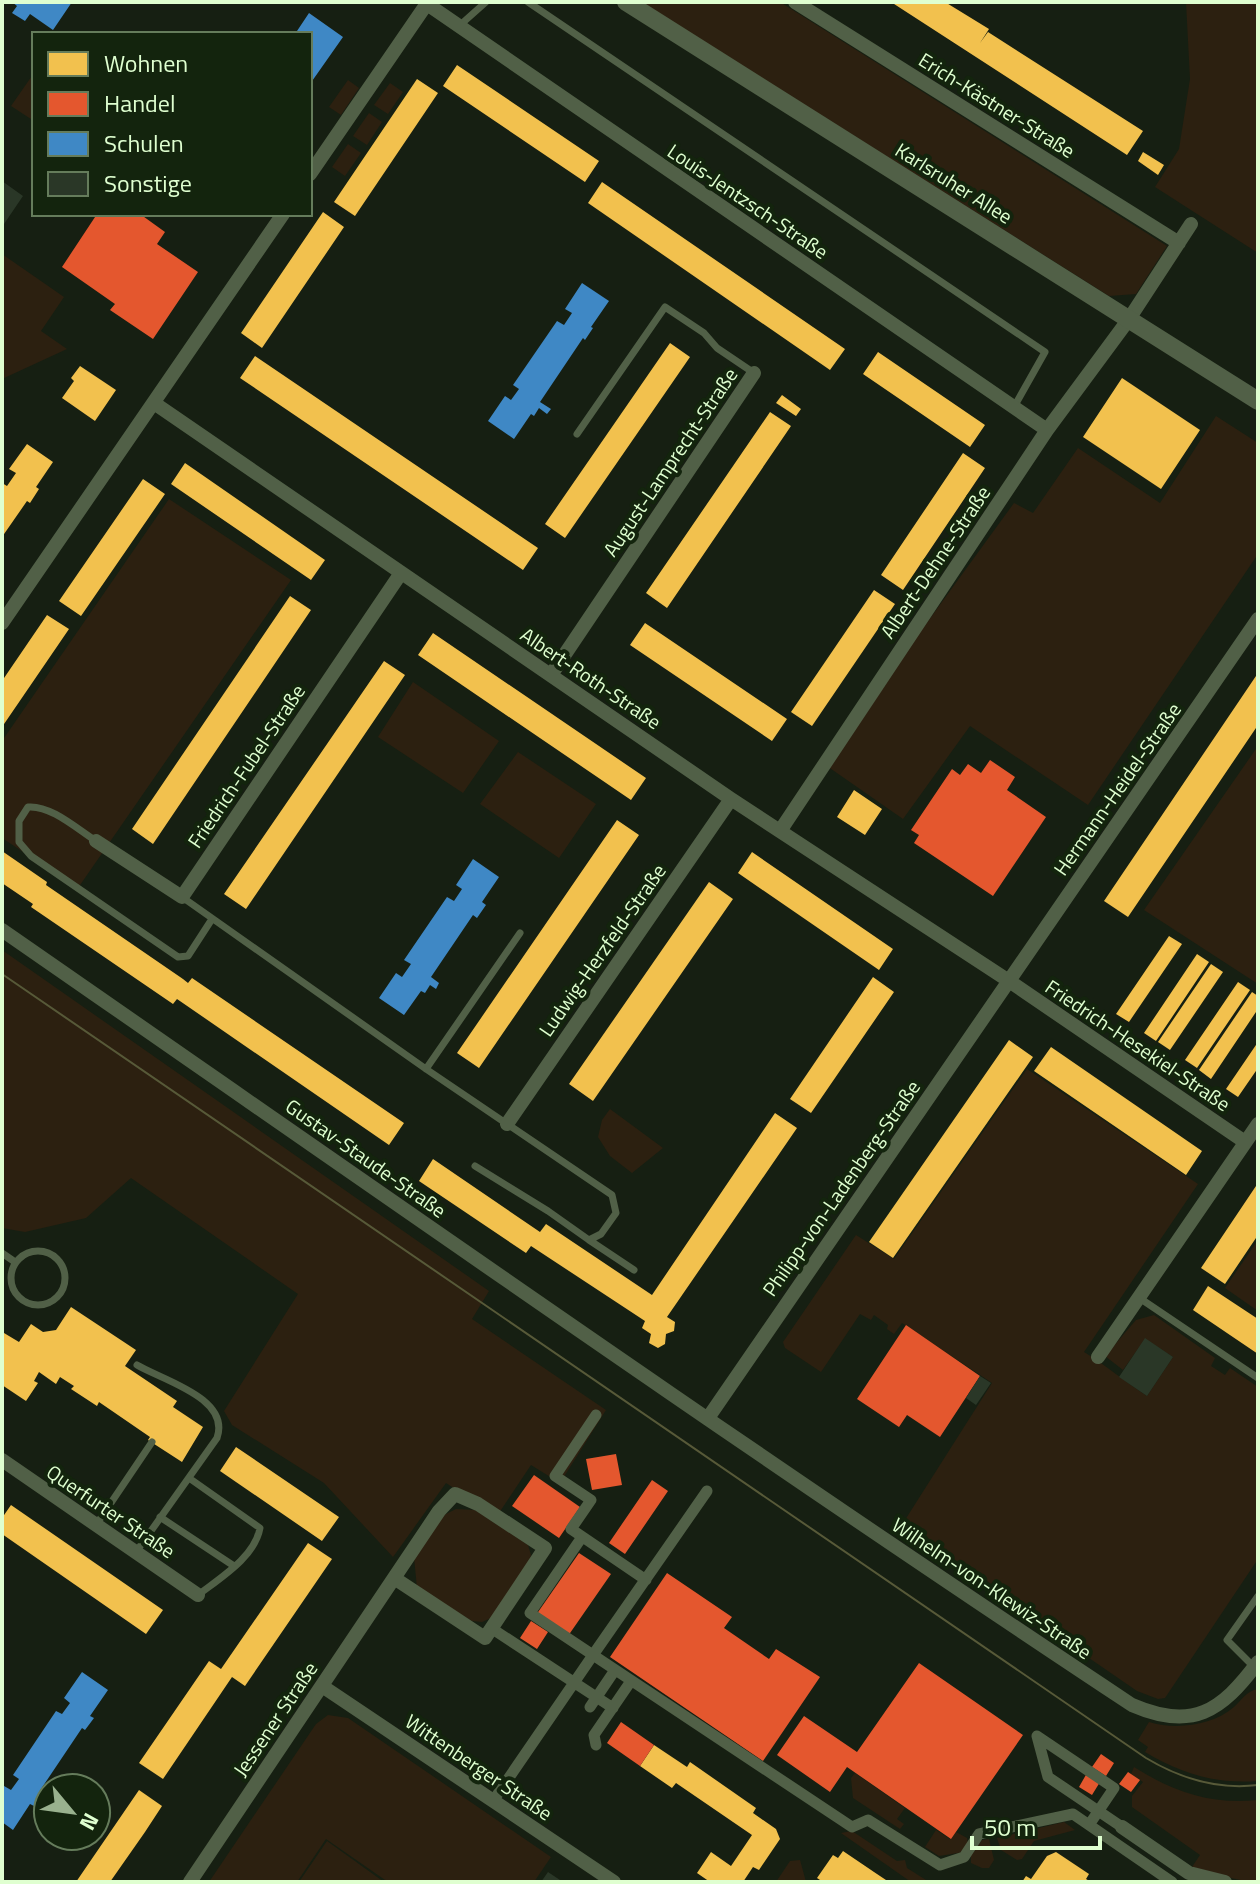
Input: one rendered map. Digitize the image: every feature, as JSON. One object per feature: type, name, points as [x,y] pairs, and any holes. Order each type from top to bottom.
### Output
[{"type":"street","name":"Karlsruher Allee","points":[[626,2],[1258,401]]},
{"type":"street","name":"Erich-Kästner-Straße","points":[[795,2],[1179,243]]},
{"type":"street","name":"Louis-Jentzsch-Straße","points":[[428,3],[1047,430]]},
{"type":"street","points":[[312,171],[428,3]]},
{"type":"street","points":[[2,623],[282,216]]},
{"type":"street","name":"Albert-Dehne-Straße","points":[[780,831],[1047,430],[1129,319],[1191,224]]},
{"type":"street","name":"August-Lamprecht-Straße","points":[[551,675],[754,373]]},
{"type":"street","name":"Albert-Roth-Straße","points":[[154,403],[731,799],[1009,981]]},
{"type":"street","name":"Friedrich-Fubel-Straße","points":[[182,897],[401,573]]},
{"type":"street","name":"Hermann-Heidel-Straße","points":[[1009,981],[1258,619]]},
{"type":"street","name":"Ludwig-Herzfeld-Straße","points":[[507,1124],[731,799]]},
{"type":"street","points":[[96,841],[182,897]]},
{"type":"street","name":"Gustav-Staude-Straße","points":[[2,930],[708,1418]]},
{"type":"street","name":"Friedrich-Hesekiel-Straße","points":[[1009,981],[1245,1142]]},
{"type":"street","name":"Philipp-von-Ladenberg-Straße","points":[[708,1418],[1009,981]]},
{"type":"street","points":[[1098,1357],[1258,1124]]},
{"type":"street","points":[[596,1415],[555,1476],[591,1500],[571,1529],[646,1580]]},
{"type":"street","name":"Wilhelm-von-Klewiz-Straße","points":[[708,1418],[1132,1705],[1158,1716],[1187,1718],[1217,1706],[1256,1665]]},
{"type":"street","name":"Querfurter Straße","points":[[2,1460],[198,1595]]},
{"type":"street","points":[[493,1801],[707,1491]]},
{"type":"street","name":"Jessener Straße","points":[[190,1882],[439,1511],[455,1494],[478,1504],[545,1548],[491,1628]]},
{"type":"street","points":[[582,1537],[530,1613],[852,1827],[868,1820],[940,1865],[964,1857],[979,1834],[1073,1814],[1172,1882]]},
{"type":"street","points":[[394,1578],[485,1638],[491,1628],[574,1684],[593,1702],[613,1708]]},
{"type":"street","points":[[593,1702],[615,1670]]},
{"type":"street","points":[[596,1745],[594,1735],[631,1681]]},
{"type":"street","name":"Wittenberger Straße","points":[[322,1686],[614,1882]]},
{"type":"street","points":[[1089,1825],[1099,1811],[1114,1788],[1037,1736],[1048,1777],[1099,1811],[1189,1873],[1225,1882]]},
{"type":"lane","points":[[459,26],[486,2]]},
{"type":"lane","points":[[528,2],[1045,352],[1014,407]]},
{"type":"lane","name":"August-Lamprecht-Straße","points":[[577,434],[665,307],[754,373]]},
{"type":"lane","points":[[96,841],[50,812],[34,807],[28,807],[19,821],[19,842],[31,856],[178,957],[188,956],[212,919]]},
{"type":"lane","points":[[182,897],[612,1195],[616,1213],[601,1234],[589,1240]]},
{"type":"lane","points":[[426,1069],[520,933]]},
{"type":"lane","points":[[475,1166],[634,1270]]},
{"type":"lane","points":[[37,1250],[54,1255],[64,1268],[66,1277],[61,1293],[45,1304],[27,1303],[19,1297],[10,1280],[15,1262],[37,1250]]},
{"type":"lane","points":[[2,1253],[15,1262]]},
{"type":"lane","points":[[1138,1297],[1258,1378]]},
{"type":"lane","points":[[136,1552],[217,1438],[218,1420],[191,1390],[155,1376],[137,1365]]},
{"type":"lane","points":[[96,1525],[152,1442]]},
{"type":"lane","points":[[189,1478],[260,1528],[254,1545],[198,1595]]},
{"type":"lane","points":[[160,1517],[234,1566]]},
{"type":"lane","points":[[1256,1665],[1227,1640],[1258,1596]]},
{"type":"shaded area","points":[[641,2],[780,2],[1167,246],[1136,294],[1109,296]]},
{"type":"shaded area","points":[[1186,2],[1258,2],[1258,253],[1155,187],[1179,149],[1190,79]]},
{"type":"shaded area","points":[[32,76],[32,120],[11,106]]},
{"type":"shaded area","points":[[348,80],[359,88],[341,115],[329,107]]},
{"type":"shaded area","points":[[390,83],[403,92],[388,114],[374,105]]},
{"type":"shaded area","points":[[369,113],[382,122],[367,145],[353,136]]},
{"type":"shaded area","points":[[348,144],[361,153],[345,176],[332,167]]},
{"type":"shaded area","points":[[2,254],[64,297],[41,331],[67,349],[2,379]]},
{"type":"shaded area","points":[[1216,416],[1258,443],[1258,554],[1088,805],[970,726],[903,819],[824,764],[1014,503],[1033,513],[1078,448],[1160,503]]},
{"type":"shaded area","points":[[169,499],[291,580],[78,888],[2,838],[2,741]]},
{"type":"shaded area","points":[[413,682],[499,741],[463,793],[378,737]]},
{"type":"shaded area","points":[[1258,746],[1258,984],[1144,910]]},
{"type":"shaded area","points":[[518,752],[596,804],[559,858],[480,804]]},
{"type":"shaded area","points":[[2,950],[489,1291],[472,1319],[606,1410],[560,1483],[531,1465],[497,1516],[446,1483],[393,1557],[324,1483],[232,1425],[224,1411],[298,1294],[131,1178],[86,1218],[25,1232],[2,1228]]},
{"type":"shaded area","points":[[1027,1069],[1198,1184],[1084,1352],[1147,1396],[1173,1357],[1145,1339],[1123,1370],[1105,1356],[1136,1320],[1154,1315],[1215,1358],[1211,1366],[1225,1375],[1230,1368],[1258,1387],[1258,1559],[1165,1698],[1158,1699],[1137,1691],[903,1530],[905,1520],[992,1383],[902,1323],[894,1334],[874,1315],[871,1320],[860,1314],[821,1372],[785,1348],[783,1342],[856,1235],[894,1259]]},
{"type":"shaded area","points":[[610,1109],[663,1148],[632,1173],[610,1156],[598,1137],[602,1120]]},
{"type":"shaded area","points":[[1258,1240],[1258,1311],[1225,1288]]},
{"type":"shaded area","points":[[456,1509],[475,1510],[528,1545],[531,1555],[527,1569],[493,1617],[482,1622],[472,1621],[417,1588],[414,1557],[442,1516]]},
{"type":"shaded area","points":[[1258,1689],[1258,1781],[1227,1781],[1186,1772],[1145,1752],[1148,1747],[1138,1740],[1149,1722],[1182,1726],[1204,1722],[1225,1713],[1247,1694]]},
{"type":"shaded area","points":[[328,1715],[348,1718],[551,1857],[534,1882],[388,1882],[326,1839],[297,1882],[209,1882],[316,1724]]},
{"type":"shaded area","points":[[1134,1767],[1193,1795],[1225,1800],[1258,1800],[1258,1882],[1233,1879],[1192,1867],[1200,1855],[1132,1807],[1132,1796],[1143,1782],[1131,1774]]},
{"type":"shaded area","points":[[855,1773],[905,1808],[897,1819],[904,1824],[900,1829],[853,1798],[851,1778]]},
{"type":"shaded area","points":[[1064,1822],[1075,1830],[1034,1841],[1022,1859],[1017,1860],[1001,1850],[997,1838]]},
{"type":"shaded area","points":[[936,1830],[950,1839],[956,1832],[967,1838],[964,1852],[939,1856],[925,1847]]},
{"type":"shaded area","points":[[852,1831],[897,1861],[905,1860],[907,1868],[926,1880],[937,1882],[911,1882],[841,1833]]},
{"type":"shaded area","points":[[989,1839],[994,1860],[989,1868],[971,1863],[971,1855],[982,1840]]},
{"type":"shaded area","points":[[327,1841],[384,1882],[299,1882]]},
{"type":"shaded area","points":[[800,1860],[806,1882],[776,1882],[790,1861]]},
{"type":"building: Wohnen","points":[[891,2],[945,2],[989,29],[980,43],[988,32],[1143,131],[1127,155]]},
{"type":"building: Wohnen","points":[[457,65],[599,161],[585,182],[443,86]]},
{"type":"building: Wohnen","points":[[417,79],[438,93],[355,216],[334,202]]},
{"type":"building: Wohnen","points":[[1143,152],[1164,165],[1158,175],[1138,161]]},
{"type":"building: Wohnen","points":[[602,182],[845,349],[830,370],[588,203]]},
{"type":"building: Wohnen","points":[[323,212],[344,227],[262,348],[241,333]]},
{"type":"building: Wohnen","points":[[670,343],[690,357],[565,538],[545,524]]},
{"type":"building: Wohnen","points":[[878,352],[985,425],[970,447],[863,374]]},
{"type":"building: Wohnen","points":[[255,356],[538,548],[523,570],[240,378]]},
{"type":"building: Wohnen","points":[[80,366],[116,390],[95,421],[62,398]]},
{"type":"building: Wohnen","points":[[1122,378],[1200,430],[1161,489],[1083,437]]},
{"type":"building: Wohnen","points":[[782,395],[801,409],[796,416],[776,403]]},
{"type":"building: Wohnen","points":[[770,412],[791,426],[667,608],[646,593]]},
{"type":"building: Wohnen","points":[[27,444],[53,462],[36,487],[39,489],[30,503],[27,501],[2,537],[2,483],[7,486],[16,473],[9,469]]},
{"type":"building: Wohnen","points":[[963,453],[985,468],[903,590],[881,575]]},
{"type":"building: Wohnen","points":[[185,463],[325,560],[311,580],[171,484]]},
{"type":"building: Wohnen","points":[[143,479],[165,494],[81,616],[59,601]]},
{"type":"building: Wohnen","points":[[874,590],[895,604],[812,726],[791,712]]},
{"type":"building: Wohnen","points":[[290,596],[311,610],[153,844],[132,829]]},
{"type":"building: Wohnen","points":[[47,615],[69,629],[2,727],[2,681]]},
{"type":"building: Wohnen","points":[[645,623],[787,719],[772,741],[630,645]]},
{"type":"building: Wohnen","points":[[433,633],[646,778],[631,800],[418,655]]},
{"type":"building: Wohnen","points":[[384,661],[405,675],[246,909],[224,894]]},
{"type":"building: Wohnen","points":[[1258,673],[1258,725],[1128,917],[1104,901]]},
{"type":"building: Wohnen","points":[[854,790],[882,809],[865,835],[837,817]]},
{"type":"building: Wohnen","points":[[617,820],[639,835],[479,1068],[457,1053]]},
{"type":"building: Wohnen","points":[[2,851],[188,983],[192,978],[404,1123],[389,1145],[177,999],[173,1004],[31,907],[33,904],[2,883]]},
{"type":"building: Wohnen","points":[[752,852],[893,949],[879,970],[738,873]]},
{"type":"building: Wohnen","points":[[709,882],[733,899],[593,1101],[569,1084]]},
{"type":"building: Wohnen","points":[[1169,936],[1182,944],[1129,1022],[1116,1014]]},
{"type":"building: Wohnen","points":[[1197,954],[1209,962],[1156,1041],[1144,1033]]},
{"type":"building: Wohnen","points":[[1211,964],[1223,972],[1170,1050],[1158,1042]]},
{"type":"building: Wohnen","points":[[873,977],[894,992],[811,1113],[790,1099]]},
{"type":"building: Wohnen","points":[[1238,982],[1250,990],[1197,1068],[1185,1060]]},
{"type":"building: Wohnen","points":[[1252,992],[1258,996],[1258,1009],[1211,1079],[1199,1070]]},
{"type":"building: Wohnen","points":[[1009,1040],[1033,1057],[893,1258],[869,1242]]},
{"type":"building: Wohnen","points":[[1258,1042],[1258,1068],[1238,1097],[1226,1089]]},
{"type":"building: Wohnen","points":[[1051,1047],[1202,1151],[1186,1175],[1034,1071]]},
{"type":"building: Wohnen","points":[[775,1113],[797,1128],[667,1317],[675,1322],[674,1331],[666,1334],[665,1344],[658,1348],[649,1343],[651,1334],[642,1328],[645,1321],[531,1246],[526,1253],[419,1181],[433,1159],[540,1232],[546,1224],[652,1295]]},
{"type":"building: Wohnen","points":[[1258,1183],[1258,1235],[1225,1284],[1201,1268]]},
{"type":"building: Wohnen","points":[[1208,1286],[1258,1319],[1258,1354],[1193,1310]]},
{"type":"building: Wohnen","points":[[71,1307],[136,1350],[125,1366],[177,1401],[173,1407],[203,1427],[182,1462],[99,1402],[97,1406],[71,1389],[74,1386],[60,1377],[56,1384],[39,1372],[34,1381],[38,1383],[26,1401],[2,1385],[4,1333],[19,1342],[31,1324],[43,1332],[56,1330]]},
{"type":"building: Wohnen","points":[[236,1447],[339,1517],[322,1541],[220,1471]]},
{"type":"building: Wohnen","points":[[11,1505],[163,1610],[146,1634],[2,1534],[2,1518]]},
{"type":"building: Wohnen","points":[[308,1543],[332,1559],[245,1686],[232,1677],[163,1779],[139,1763],[209,1661],[221,1669]]},
{"type":"building: Wohnen","points":[[654,1745],[687,1767],[690,1762],[756,1808],[753,1813],[776,1829],[780,1839],[759,1870],[753,1867],[743,1882],[710,1882],[697,1873],[711,1852],[731,1866],[752,1835],[676,1783],[672,1788],[640,1766]]},
{"type":"building: Wohnen","points":[[139,1790],[162,1806],[110,1882],[76,1882],[97,1852],[112,1852],[112,1829]]},
{"type":"building: Wohnen","points":[[843,1851],[889,1882],[823,1882],[817,1878],[833,1855],[838,1858]]},
{"type":"building: Wohnen","points":[[1056,1852],[1089,1874],[1086,1879],[1091,1882],[1022,1882],[1026,1876],[1031,1879],[1047,1856]]},
{"type":"building: Handel","points":[[96,216],[143,216],[165,232],[157,244],[198,272],[153,339],[110,310],[115,304],[62,267]]},
{"type":"building: Handel","points":[[990,760],[1015,777],[1007,790],[1046,817],[993,896],[914,843],[919,835],[911,830],[952,769],[960,775],[968,764],[981,773]]},
{"type":"building: Handel","points":[[906,1325],[980,1376],[940,1437],[907,1415],[899,1427],[857,1399]]},
{"type":"building: Handel","points":[[616,1454],[622,1485],[592,1490],[586,1459]]},
{"type":"building: Handel","points":[[534,1475],[580,1507],[559,1538],[512,1506]]},
{"type":"building: Handel","points":[[652,1480],[668,1491],[625,1554],[609,1543]]},
{"type":"building: Handel","points":[[579,1553],[611,1574],[568,1636],[536,1615]]},
{"type":"building: Handel","points":[[667,1573],[732,1617],[724,1628],[769,1659],[776,1649],[820,1677],[763,1761],[610,1657]]},
{"type":"building: Handel","points":[[531,1621],[548,1632],[537,1649],[520,1638]]},
{"type":"building: Handel","points":[[919,1663],[1023,1735],[951,1839],[847,1767],[830,1792],[777,1755],[804,1716],[857,1752]]},
{"type":"building: Handel","points":[[621,1722],[654,1745],[640,1766],[607,1743]]},
{"type":"building: Handel","points":[[1101,1754],[1114,1763],[1106,1776],[1092,1767]]},
{"type":"building: Handel","points":[[1128,1772],[1140,1780],[1131,1792],[1119,1784]]},
{"type":"building: Handel","points":[[1087,1773],[1100,1782],[1092,1795],[1079,1787]]},
{"type":"building: Schulen","points":[[12,2],[72,2],[53,30],[30,14],[25,21],[12,13],[17,6]]},
{"type":"building: Schulen","points":[[309,13],[343,37],[312,81],[312,32],[296,32]]},
{"type":"building: Schulen","points":[[582,283],[609,301],[540,402],[551,409],[547,414],[539,408],[534,416],[531,414],[514,439],[488,421],[505,396],[511,400],[519,389],[513,385],[557,321],[564,325],[572,313],[565,309]]},
{"type":"building: Schulen","points":[[473,859],[499,877],[482,902],[486,905],[477,918],[473,915],[431,977],[439,983],[436,989],[430,985],[425,993],[421,991],[404,1015],[379,998],[396,973],[402,977],[411,964],[404,960],[447,897],[454,901],[462,889],[456,885]]},
{"type":"building: Schulen","points":[[82,1672],[108,1690],[90,1716],[94,1718],[85,1730],[82,1728],[52,1772],[32,1772],[32,1805],[13,1830],[2,1822],[2,1789],[4,1786],[11,1790],[19,1779],[13,1775],[56,1711],[62,1714],[70,1703],[64,1698]]},
{"type":"building: Sonstige","points":[[2,181],[23,196],[2,227]]},
{"type":"building: Sonstige","points":[[1145,1338],[1173,1357],[1147,1396],[1119,1377]]},
{"type":"building: Sonstige","points":[[980,1376],[991,1383],[976,1405],[966,1398]]},
{"type":"building: Sonstige","points":[[548,1872],[563,1882],[541,1882]]},
{"type":"tram line","points":[[2,974],[1146,1758],[1172,1772],[1200,1781],[1228,1786],[1258,1785]]}]
